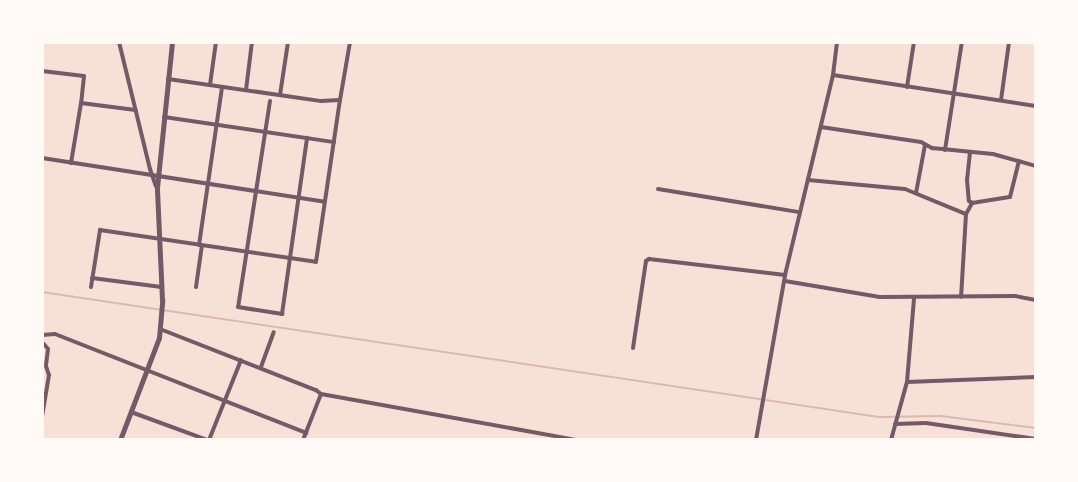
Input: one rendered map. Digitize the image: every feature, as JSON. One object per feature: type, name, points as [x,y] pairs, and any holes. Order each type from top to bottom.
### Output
[{"type":"street","points":[[119,42],[152,176],[157,188]]},
{"type":"street","points":[[120,440],[160,329],[160,239],[157,188],[172,42]]},
{"type":"street","points":[[210,85],[216,42]]},
{"type":"street","points":[[246,90],[252,42]]},
{"type":"street","points":[[280,95],[288,42]]},
{"type":"street","points":[[91,287],[100,230],[316,262],[350,42]]},
{"type":"street","points":[[756,440],[785,275],[833,75],[837,42]]},
{"type":"street","points":[[907,87],[914,42]]},
{"type":"street","points":[[945,150],[962,42]]},
{"type":"street","points":[[1001,100],[1009,42]]},
{"type":"street","points":[[42,71],[84,76],[72,163]]},
{"type":"street","points":[[833,75],[1036,106]]},
{"type":"street","points":[[168,79],[321,101],[340,100]]},
{"type":"street","points":[[196,287],[207,185],[222,87]]},
{"type":"street","points":[[270,101],[238,307],[282,314],[307,138]]},
{"type":"street","points":[[81,103],[136,110]]},
{"type":"street","points":[[164,117],[334,142]]},
{"type":"street","points":[[821,128],[945,150],[970,152],[1036,166]]},
{"type":"street","points":[[916,193],[925,145]]},
{"type":"street","points":[[970,152],[967,180],[969,201],[972,203]]},
{"type":"street","points":[[42,158],[325,202]]},
{"type":"street","points":[[972,203],[1010,197],[1019,161]]},
{"type":"street","points":[[808,180],[905,189],[966,214]]},
{"type":"street","points":[[658,189],[799,212]]},
{"type":"street","points":[[962,297],[966,214],[972,203]]},
{"type":"street","points":[[633,348],[646,261],[649,259],[785,275]]},
{"type":"street","points":[[92,278],[161,287]]},
{"type":"street","points":[[785,281],[880,297],[1015,296],[1036,300]]},
{"type":"street","points":[[891,440],[907,382],[909,335],[914,298]]},
{"type":"street","points":[[160,329],[321,394],[576,440]]},
{"type":"street","points":[[261,368],[274,332]]},
{"type":"street","points":[[42,335],[55,334],[306,433]]},
{"type":"street","points":[[42,342],[48,349],[42,417]]},
{"type":"street","points":[[131,412],[208,440],[241,360]]},
{"type":"street","points":[[907,382],[1036,377]]},
{"type":"street","points":[[303,440],[321,394]]},
{"type":"street","points":[[896,422],[926,423],[1036,440]]},
{"type":"waterway","points":[[42,292],[879,417],[941,416],[1036,428]]}]
